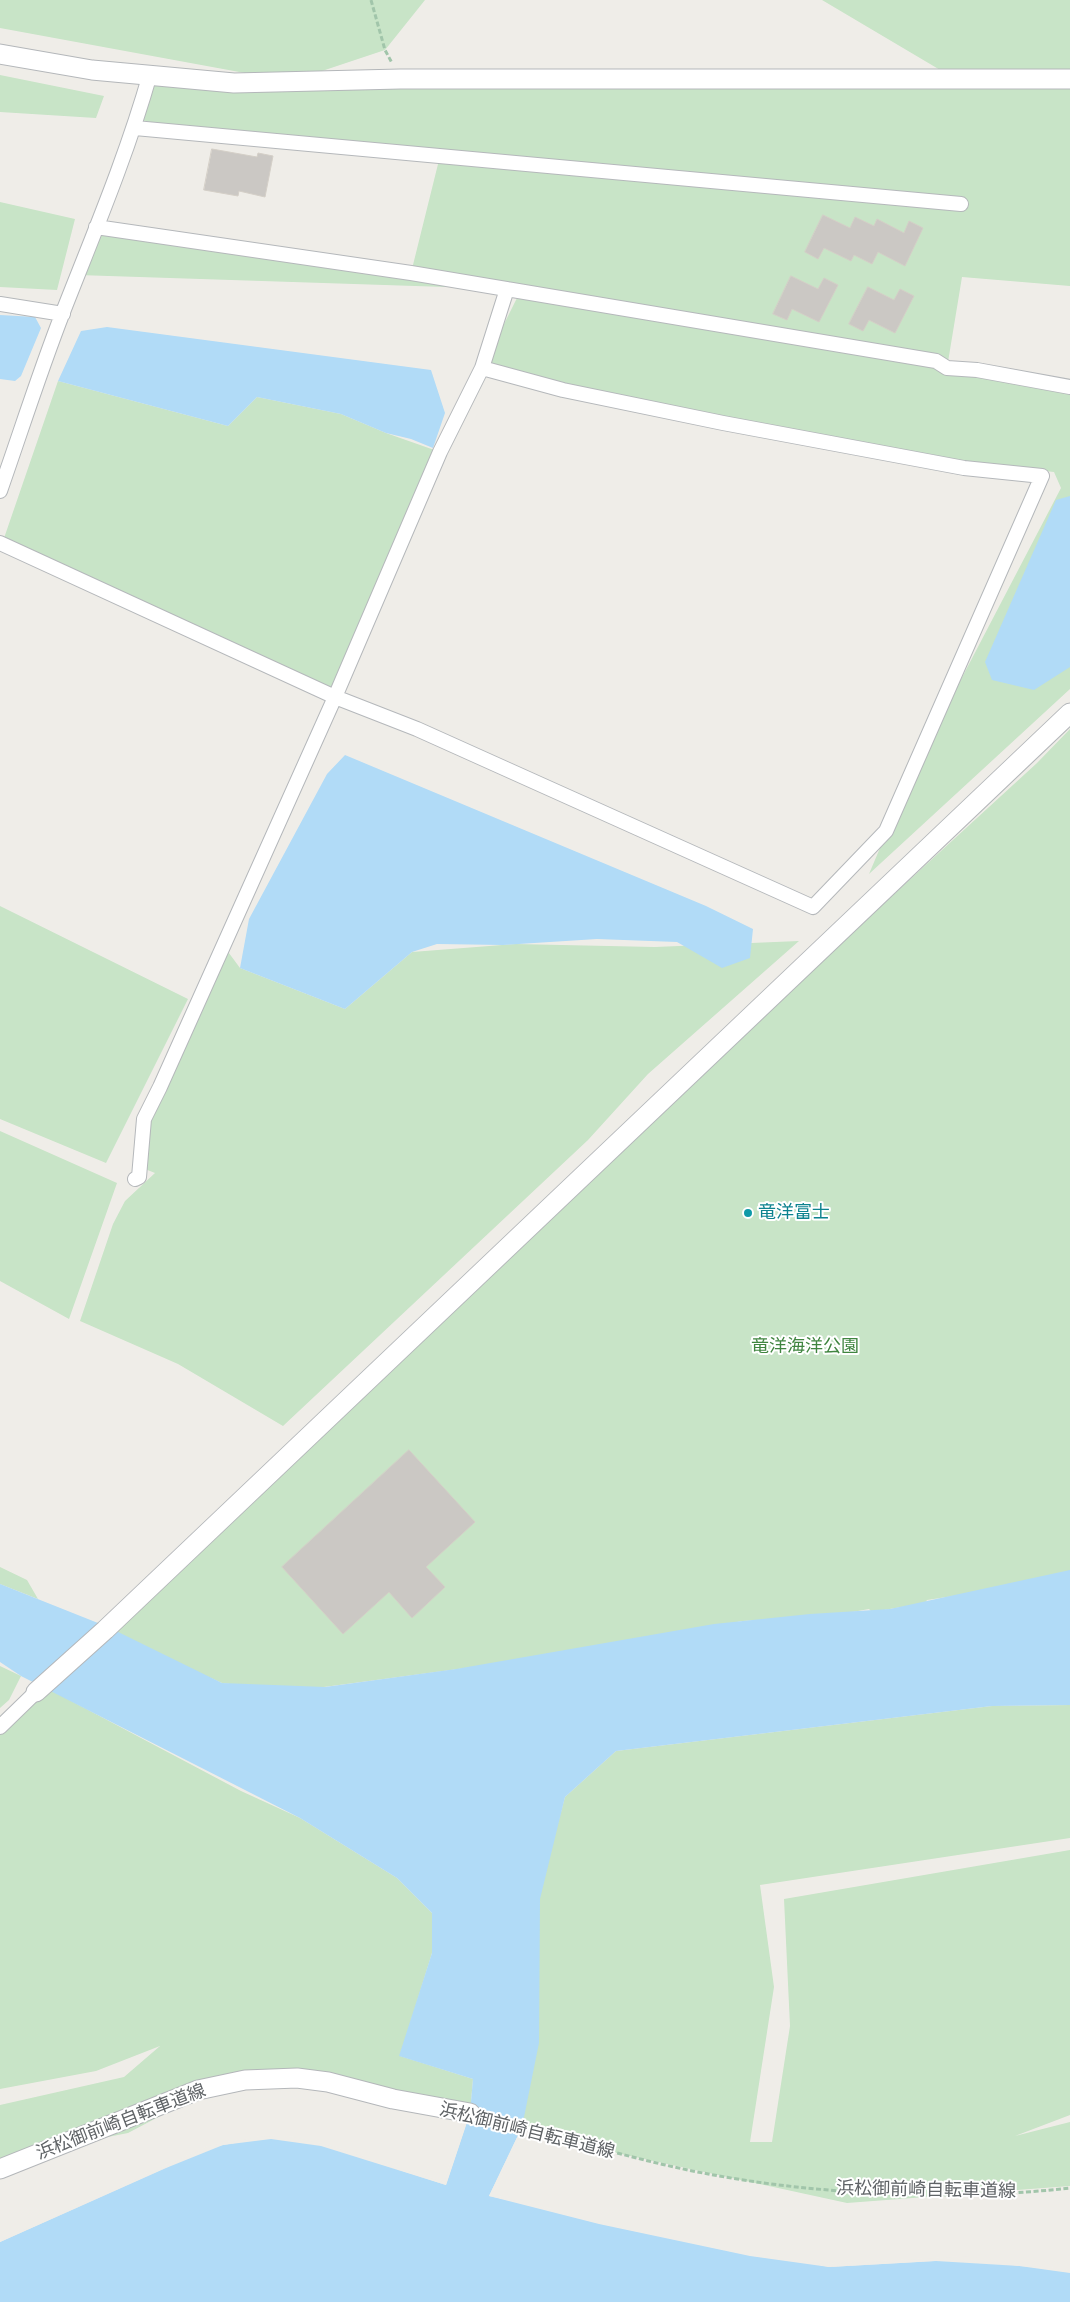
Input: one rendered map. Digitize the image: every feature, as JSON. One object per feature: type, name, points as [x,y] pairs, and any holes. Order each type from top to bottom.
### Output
[{"type":"street","points":[[0,54],[92,70],[234,83],[400,79],[1070,79]]},
{"type":"street","points":[[0,491],[63,314],[135,128],[150,74]]},
{"type":"street","points":[[135,128],[962,204]]},
{"type":"street","points":[[96,227],[411,273],[936,361],[947,368],[977,370],[1070,387]]},
{"type":"street","points":[[134,1179],[140,1177],[144,1119],[335,697],[440,452],[482,368],[507,289]]},
{"type":"street","points":[[0,304],[63,314]]},
{"type":"street","points":[[0,543],[335,697],[417,729],[813,907],[886,831],[1042,476],[964,468],[723,422],[563,390],[482,368]]},
{"type":"street","points":[[0,1726],[108,1627],[1070,713]]},
{"type":"street","name":"浜松御前崎自転車道線","points":[[0,2170],[198,2090],[245,2080],[297,2078],[328,2082],[393,2099],[470,2113]]},
{"type":"path","points":[[370,0],[385,50],[400,79]]},
{"type":"path","name":"浜松御前崎自転車道線","points":[[470,2113],[623,2156],[704,2173],[768,2183],[861,2191],[927,2194],[988,2194],[1070,2188]]},
{"type":"green space","points":[[0,0],[425,0],[385,50],[301,78],[952,77],[822,0],[1070,0],[1070,286],[962,277],[947,368],[1070,387],[1070,689],[869,874],[910,777],[1061,488],[1054,472],[908,457],[482,368],[520,292],[507,289],[78,275],[96,227],[411,273],[440,156],[140,128],[149,79],[272,78],[0,28]]},
{"type":"green space","points":[[0,75],[104,96],[96,118],[0,112]]},
{"type":"green space","points":[[0,202],[75,219],[57,290],[0,287]]},
{"type":"green space","points":[[58,381],[228,426],[257,397],[341,414],[386,433],[440,452],[335,697],[2,544]]},
{"type":"green space","name":"竜洋海洋公園","points":[[1070,729],[1070,1578],[927,1600],[925,1603],[872,1612],[869,1609],[824,1617],[742,1621],[540,1658],[294,1691],[222,1683],[105,1630],[476,1277],[1037,763]]},
{"type":"green space","points":[[0,906],[188,999],[106,1163],[0,1119]]},
{"type":"green space","points":[[799,941],[648,1074],[588,1140],[283,1426],[178,1364],[80,1321],[113,1224],[125,1201],[155,1173],[140,1167],[143,1129],[223,945],[240,968],[345,1009],[412,952],[515,944],[655,947]]},
{"type":"green space","points":[[0,1131],[117,1183],[69,1319],[0,1281]]},
{"type":"green space","points":[[0,1567],[27,1580],[38,1599],[0,1584]]},
{"type":"green space","points":[[0,1666],[21,1676],[9,1700],[0,1708]]},
{"type":"green space","points":[[43,1686],[241,1791],[300,1818],[397,1878],[432,1913],[432,1953],[400,2056],[473,2079],[470,2113],[268,2078],[221,2084],[128,2133],[57,2147],[0,2170],[0,2105],[124,2077],[160,2046],[96,2071],[0,2089],[0,1730]]},
{"type":"green space","points":[[1070,1705],[1070,1838],[760,1885],[774,1987],[750,2142],[772,2142],[790,2026],[784,1899],[1070,1850],[1070,2115],[1015,2136],[1070,2122],[1070,2186],[847,2203],[603,2150],[522,2127],[522,1912],[553,1842],[565,1797],[616,1751],[992,1706]]},
{"type":"water","points":[[0,315],[35,317],[41,328],[21,376],[15,381],[0,379]]},
{"type":"water","points":[[107,327],[431,370],[445,413],[433,448],[411,439],[386,433],[341,414],[257,397],[228,426],[58,381],[81,331]]},
{"type":"water","points":[[1070,496],[1070,667],[1034,690],[992,680],[985,662],[1056,500]]},
{"type":"water","points":[[345,755],[706,906],[753,929],[750,958],[722,968],[677,942],[597,939],[503,945],[437,944],[412,952],[345,1009],[240,968],[249,919],[327,774]]},
{"type":"water","points":[[1070,1570],[1070,1705],[992,1706],[616,1751],[565,1797],[540,1899],[539,2043],[522,2127],[489,2196],[599,2224],[750,2256],[829,2267],[969,2259],[1070,2273],[1070,2302],[0,2302],[0,2242],[212,2147],[263,2138],[293,2139],[328,2147],[446,2185],[470,2113],[473,2079],[399,2056],[432,1953],[432,1913],[397,1878],[300,1818],[21,1676],[0,1662],[0,1584],[108,1627],[222,1683],[325,1687],[456,1669],[714,1624],[810,1614],[890,1609]]},
{"type":"pier","points":[[468,2112],[470,2113],[446,2185],[321,2146],[271,2139],[223,2145],[166,2168],[0,2242],[0,2240],[211,2145],[263,2136],[294,2137],[328,2145],[444,2182]]},
{"type":"pier","points":[[522,2127],[525,2127],[492,2195],[552,2209],[489,2196]]},
{"type":"pier","points":[[969,2256],[1053,2268],[936,2261],[829,2267],[796,2260],[829,2264]]},
{"type":"building","points":[[212,149],[257,157],[258,153],[273,156],[265,197],[239,191],[238,196],[204,190]]},
{"type":"building","points":[[823,215],[850,228],[855,217],[874,226],[877,219],[904,233],[909,221],[923,228],[905,266],[878,252],[872,264],[854,255],[851,261],[824,248],[818,259],[805,252]]},
{"type":"building","points":[[791,276],[818,289],[824,278],[838,285],[819,322],[792,309],[787,320],[773,314]]},
{"type":"building","points":[[868,287],[894,300],[900,289],[914,296],[895,333],[869,320],[863,331],[849,324]]},
{"type":"building","points":[[409,1450],[475,1522],[426,1567],[445,1587],[412,1618],[389,1592],[343,1634],[282,1567]]},
{"type":"place","name":"竜洋富士","points":[[748,1213]]}]
